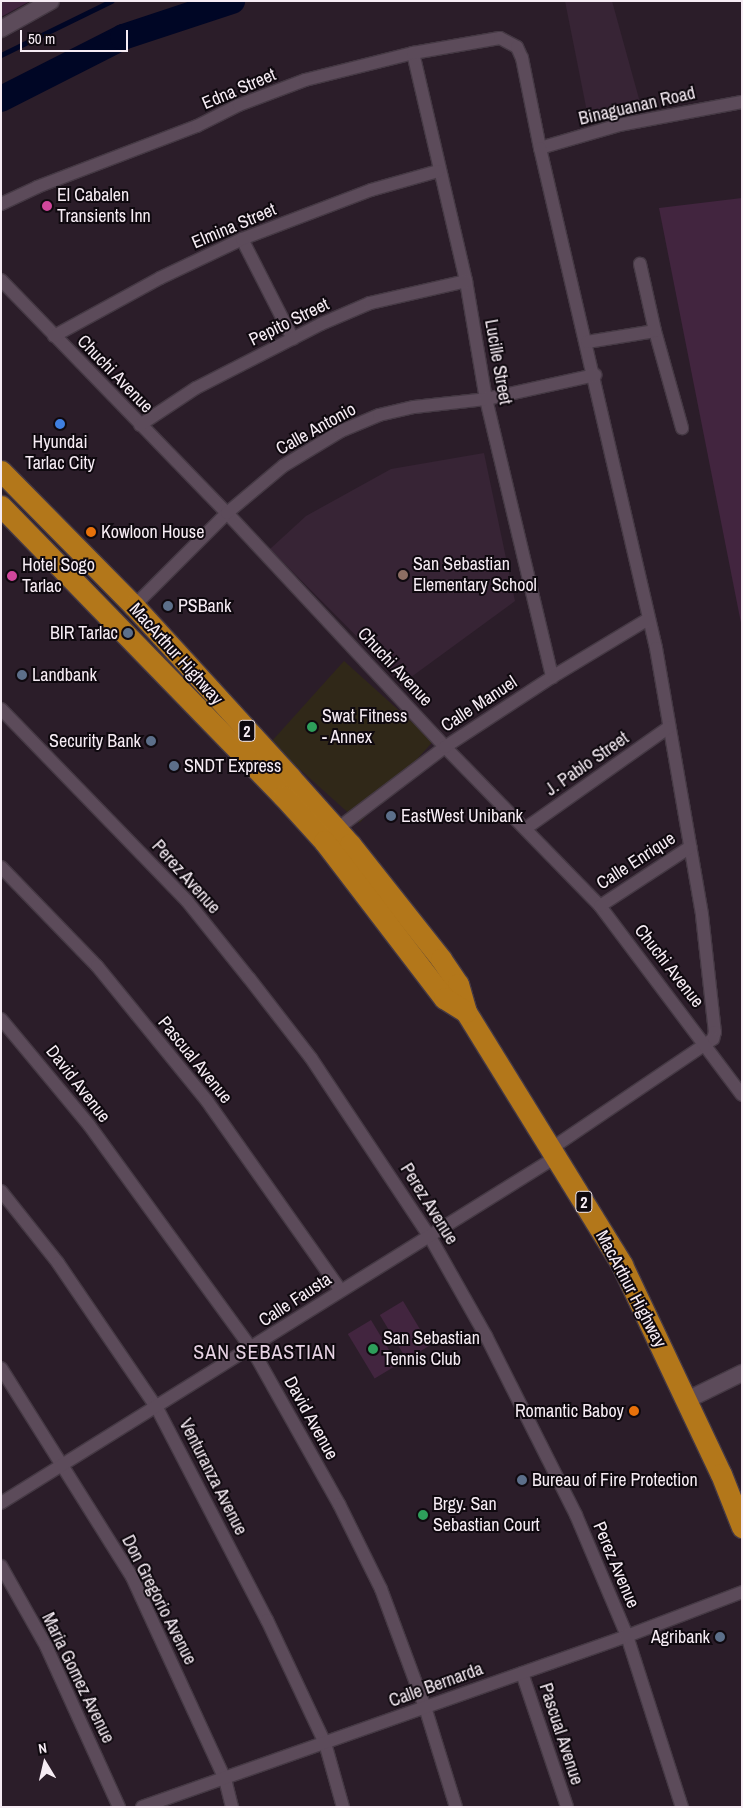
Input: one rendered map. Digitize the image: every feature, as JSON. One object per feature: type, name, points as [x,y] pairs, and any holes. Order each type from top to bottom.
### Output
[{"type":"highway","name":"MacArthur Highway","points":[[1,471],[134,606],[337,829],[441,959],[458,984],[466,1012],[622,1265],[687,1400],[742,1527]]},
{"type":"highway","name":"MacArthur Highway","points":[[1,506],[283,796],[324,841],[444,998],[466,1012]]},
{"type":"street","points":[[1,29],[51,1]]},
{"type":"street","name":"Edna Street","points":[[1,204],[37,186],[188,129],[305,80],[413,53],[500,38],[511,42],[522,58],[540,148]]},
{"type":"street","name":"Lucille Street","points":[[413,53],[438,171],[466,281],[486,399],[552,677]]},
{"type":"street","name":"Binaguanan Road","points":[[540,148],[619,125],[742,102]]},
{"type":"street","points":[[540,148],[595,375],[648,619],[669,728],[690,847],[714,1013],[713,1040],[707,1044]]},
{"type":"street","name":"Elmina Street","points":[[54,336],[160,278],[242,239],[371,190],[438,171]]},
{"type":"street","points":[[242,239],[293,339]]},
{"type":"street","points":[[640,264],[655,331],[682,428]]},
{"type":"street","name":"Chuchi Avenue","points":[[1,280],[140,425],[227,512],[445,747],[600,906],[707,1044],[742,1095]]},
{"type":"street","name":"Pepito Street","points":[[140,425],[196,388],[293,339],[370,304],[466,281]]},
{"type":"street","points":[[586,342],[655,331]]},
{"type":"street","name":"Calle Antonio","points":[[134,606],[227,512],[283,466],[342,431],[379,415],[414,407],[486,399],[595,375]]},
{"type":"street","name":"Calle Manuel","points":[[337,829],[445,747],[552,677],[648,619]]},
{"type":"street","name":"Perez Avenue","points":[[1,708],[187,901],[311,1058],[430,1237],[549,1457],[627,1636],[682,1807]]},
{"type":"street","name":"J. Pablo Street","points":[[526,828],[669,728]]},
{"type":"street","name":"Calle Enrique","points":[[600,906],[690,847]]},
{"type":"street","name":"Pascual Avenue","points":[[1,867],[97,966],[207,1101],[341,1291]]},
{"type":"street","name":"David Avenue","points":[[1,1019],[89,1125],[252,1349],[339,1504],[381,1589],[425,1707],[456,1807]]},
{"type":"street","name":"Calle Fausta","points":[[1,1503],[430,1237],[707,1044]]},
{"type":"street","name":"Venturanza Avenue","points":[[1,1191],[58,1263],[157,1408],[267,1620],[325,1743],[343,1807]]},
{"type":"street","name":"Don Gregorio Avenue","points":[[1,1368],[64,1465],[132,1577],[225,1779],[232,1807]]},
{"type":"street","points":[[687,1400],[742,1373]]},
{"type":"street","name":"Maria Gomez Avenue","points":[[1,1566],[46,1646],[119,1807]]},
{"type":"street","name":"Calle Bernarda","points":[[142,1807],[627,1636],[742,1592]]},
{"type":"street","name":"Pascual Avenue","points":[[522,1673],[567,1807]]},
{"type":"shaded area","points":[[1,1],[30,1],[1,17]]},
{"type":"shaded area","points":[[565,1],[612,1],[641,106],[588,117]]},
{"type":"shaded area","points":[[742,198],[742,628],[659,208]]},
{"type":"shaded area","name":"San Sebastian Elementary School","points":[[484,453],[515,601],[403,683],[270,549],[306,516],[391,469]]},
{"type":"shaded area","points":[[344,661],[433,741],[360,823],[270,743]]},
{"type":"shaded area","name":"San Sebastian Tennis Club","points":[[403,1301],[430,1346],[407,1359],[380,1315]]},
{"type":"shaded area","name":"San Sebastian Tennis Club","points":[[371,1320],[398,1365],[375,1378],[348,1334]]},
{"type":"waterway","points":[[1,55],[111,1]]},
{"type":"waterway","points":[[1,99],[123,37],[232,1]]},
{"type":"place","name":"El Cabalen Transients Inn","points":[[47,206]]},
{"type":"place","name":"Hyundai Tarlac City","points":[[60,424]]},
{"type":"place","name":"Kowloon House","points":[[91,532]]},
{"type":"place","name":"San Sebastian Elementary School","points":[[403,575]]},
{"type":"place","name":"Hotel Sogo Tarlac","points":[[12,576]]},
{"type":"place","name":"PSBank","points":[[168,606]]},
{"type":"place","name":"BIR Tarlac","points":[[128,633]]},
{"type":"place","name":"Landbank","points":[[22,675]]},
{"type":"place","name":"Swat Fitness - Annex","points":[[312,727]]},
{"type":"place","name":"Security Bank","points":[[151,741]]},
{"type":"place","name":"SNDT Express","points":[[174,766]]},
{"type":"place","name":"EastWest Unibank","points":[[391,816]]},
{"type":"place","name":"San Sebastian Tennis Club","points":[[373,1349]]},
{"type":"place","name":"Romantic Baboy","points":[[634,1411]]},
{"type":"place","name":"Bureau of Fire Protection","points":[[522,1480]]},
{"type":"place","name":"Brgy. San Sebastian Court","points":[[423,1515]]},
{"type":"place","name":"Agribank","points":[[720,1637]]},
{"type":"district","name":"SAN SEBASTIAN","points":[[265,1351]]}]
